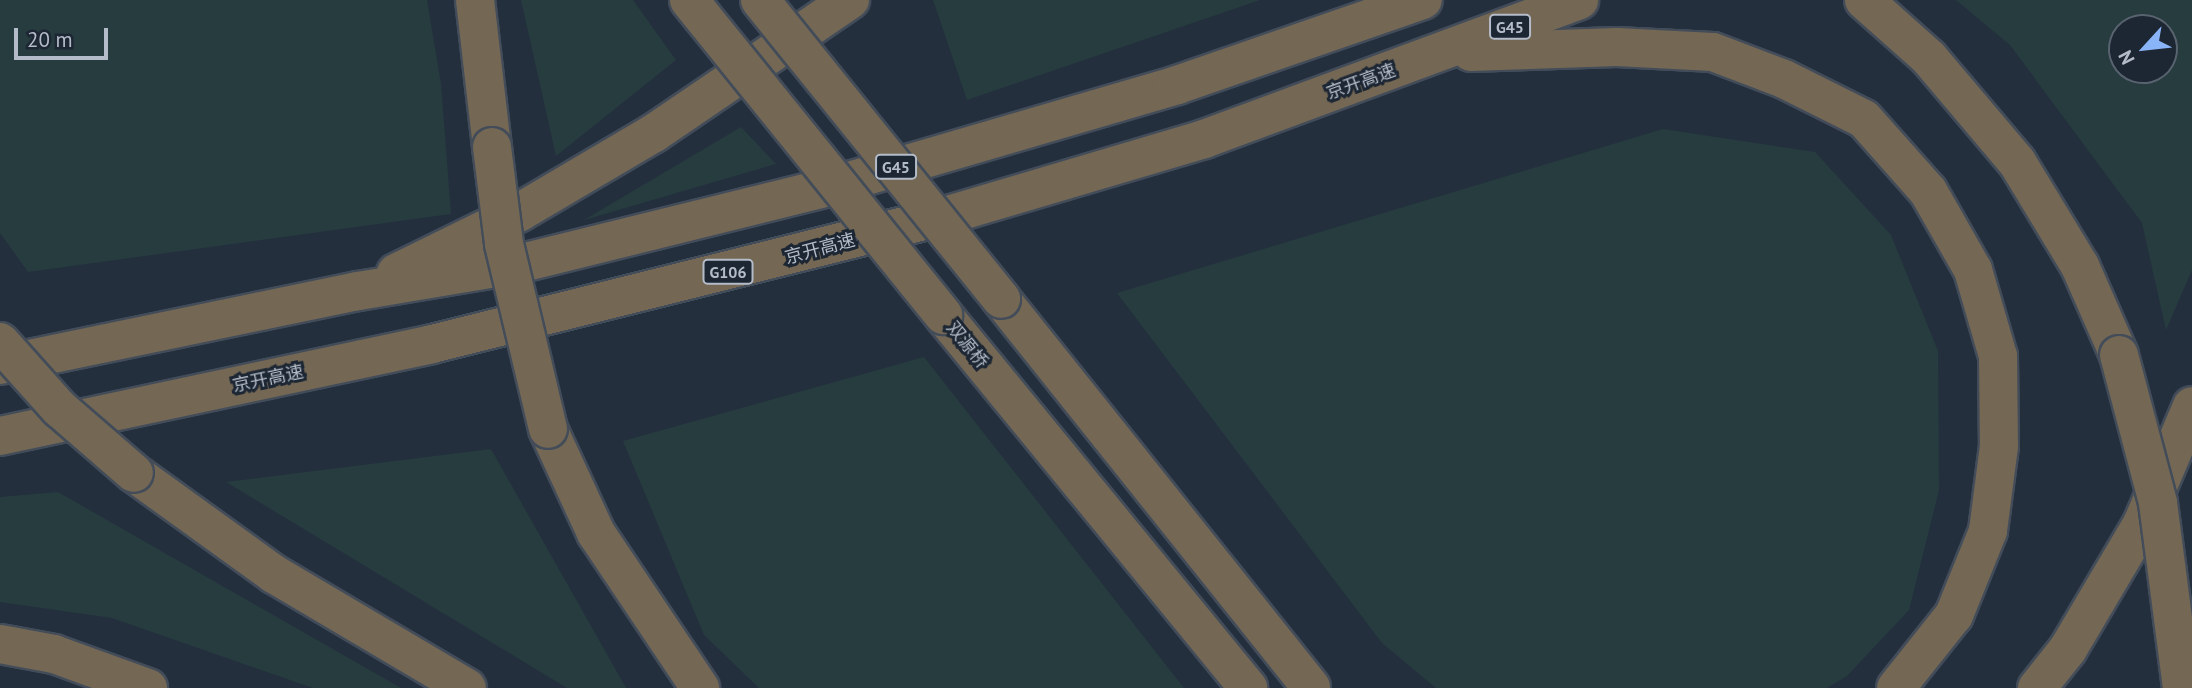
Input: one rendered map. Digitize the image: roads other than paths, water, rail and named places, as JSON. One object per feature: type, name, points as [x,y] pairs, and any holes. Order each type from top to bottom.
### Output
[{"type":"highway","points":[[475,0],[504,244],[548,429],[596,533],[700,688]]},
{"type":"highway","name":"双源桥","points":[[689,0],[1248,688]]},
{"type":"highway","points":[[760,0],[1311,688]]},
{"type":"highway","points":[[0,365],[358,291],[520,212],[632,146],[850,0]]},
{"type":"highway","name":"G45","points":[[358,291],[514,265],[830,187],[1177,85],[1423,0]]},
{"type":"highway","name":"京开高速","points":[[0,436],[432,344],[935,219],[1204,139],[1578,0]]},
{"type":"highway","points":[[1868,3],[1929,58],[2017,162],[2080,266],[2119,355],[2158,503],[2182,688]]},
{"type":"highway","points":[[1441,53],[1617,47],[1713,52],[1784,79],[1864,119],[1928,191],[1973,270],[1998,356],[1999,446],[1989,531],[1954,615],[1896,688]]},
{"type":"highway","points":[[0,342],[59,408],[134,473],[274,574],[467,688]]},
{"type":"highway","points":[[2037,688],[2068,649],[2142,524],[2192,406]]},
{"type":"highway","points":[[0,644],[54,654],[148,688]]},
{"type":"highway","points":[[1280,652],[1336,688]]}]
